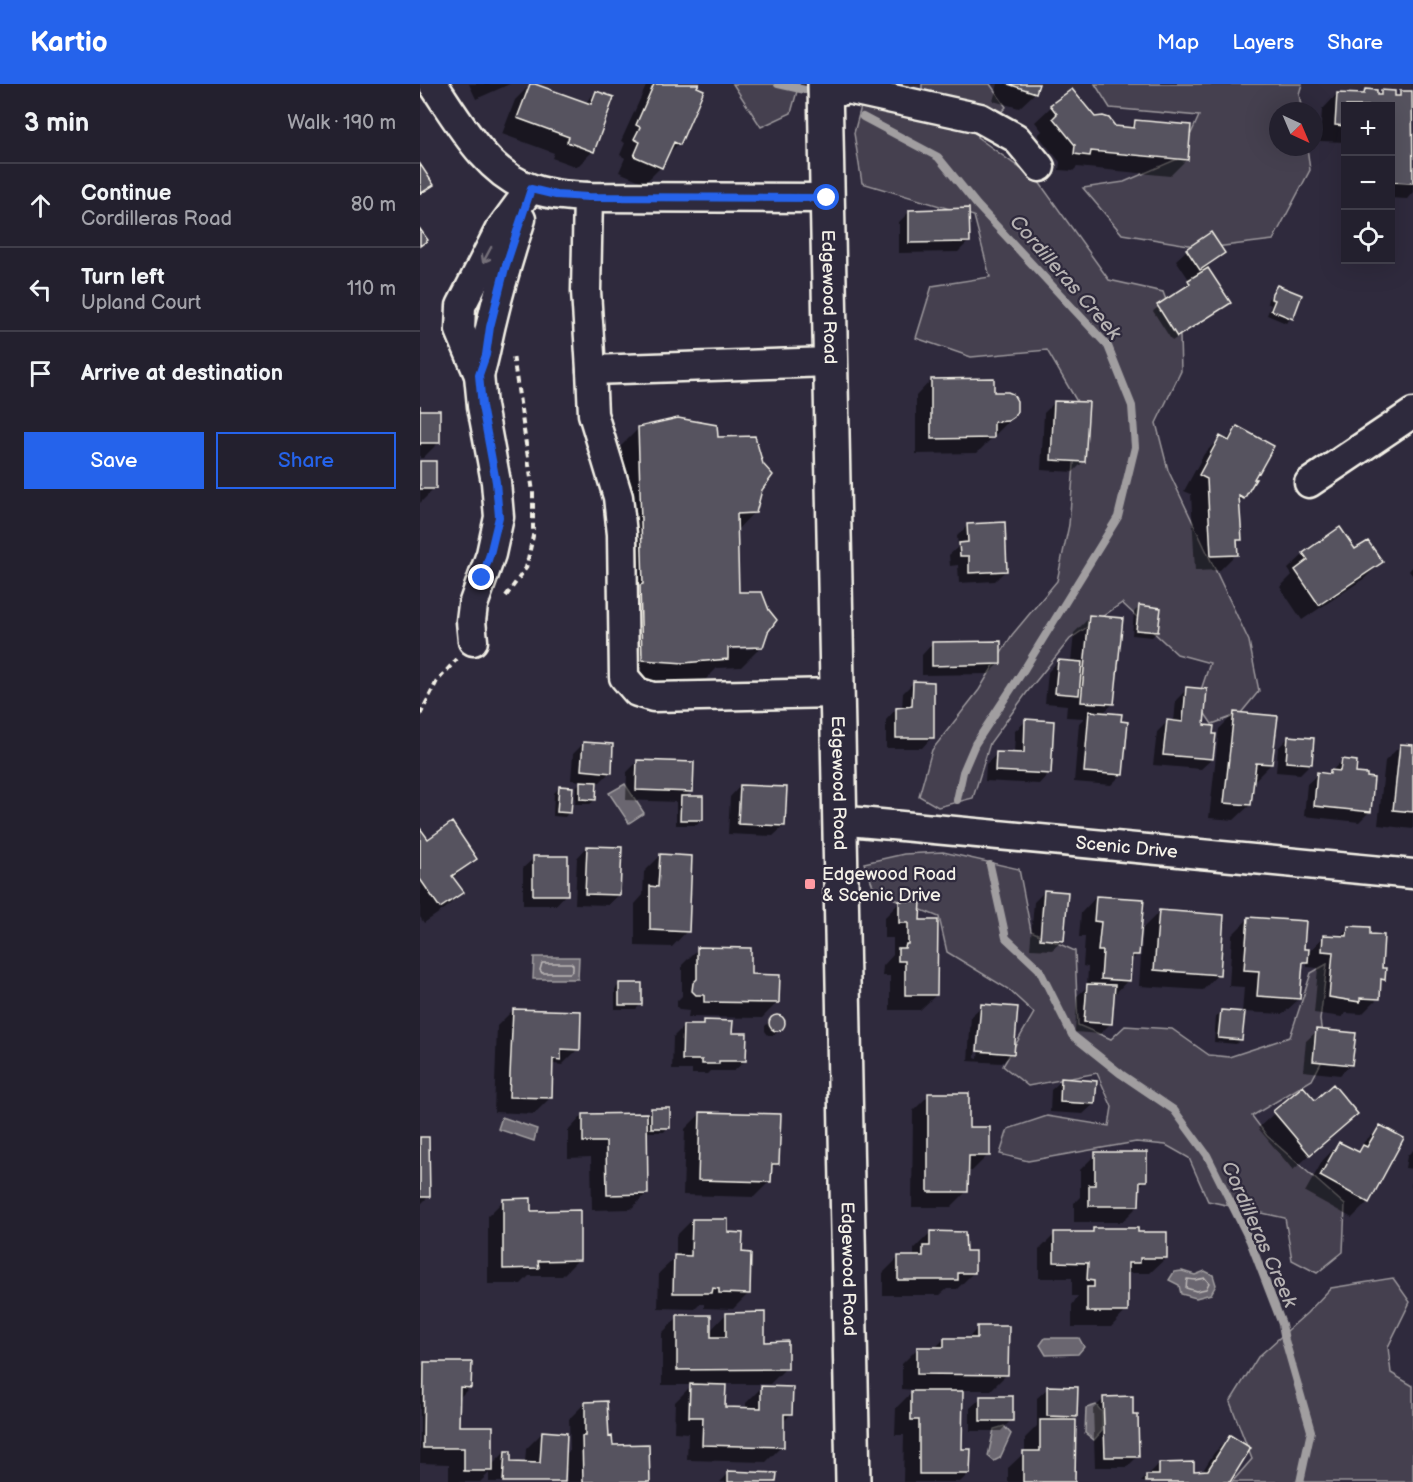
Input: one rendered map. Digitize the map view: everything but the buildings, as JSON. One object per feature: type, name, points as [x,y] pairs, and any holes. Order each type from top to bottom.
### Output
[{"type":"main road","name":"Edgewood Road","points":[[825,90],[853,1482]]},
{"type":"street","points":[[433,84],[467,135],[487,158],[508,176],[531,189],[556,195],[588,197],[827,198]]},
{"type":"street","points":[[825,90],[847,89],[980,118],[1016,138],[1040,167]]},
{"type":"street","points":[[473,641],[472,605],[490,554],[499,517],[496,482],[482,406],[479,375],[460,330],[461,306],[499,231],[531,189]]},
{"type":"street","points":[[588,197],[586,291],[594,414],[618,497],[622,534],[624,677],[637,692],[653,696],[836,693]]},
{"type":"street","points":[[591,370],[830,362]]},
{"type":"street","points":[[1309,483],[1413,413]]},
{"type":"street","name":"Scenic Drive","points":[[838,820],[1413,874]]},
{"type":"path","points":[[420,715],[437,681],[473,641]]},
{"type":"shaded area","points":[[733,84],[799,84],[791,113],[761,127]]},
{"type":"shaded area","points":[[922,84],[990,84],[1006,107],[977,137],[1039,182],[1109,280],[1163,292],[1180,337],[1181,371],[1156,423],[1168,470],[1249,641],[1259,691],[1240,714],[1212,724],[1197,702],[1210,663],[1177,654],[1122,603],[1070,639],[1028,691],[990,743],[973,798],[938,807],[919,796],[932,750],[979,690],[1012,635],[1057,581],[1069,525],[1079,405],[1047,350],[971,357],[916,338],[932,286],[990,277],[974,216],[862,183],[854,133],[863,99],[922,98]]},
{"type":"shaded area","points":[[1095,84],[1302,84],[1299,94],[1300,102],[1269,102],[1269,156],[1308,156],[1310,170],[1273,240],[1207,248],[1122,234],[1083,188],[1124,182],[1180,158],[1199,116],[1110,108]]},
{"type":"shaded area","points":[[943,852],[1019,869],[1031,931],[1075,951],[1078,1025],[1111,1039],[1125,1026],[1172,1029],[1209,1055],[1229,1057],[1290,1037],[1311,973],[1327,964],[1320,1020],[1325,1055],[1312,1080],[1252,1116],[1267,1136],[1345,1205],[1343,1252],[1317,1273],[1292,1260],[1285,1218],[1208,1201],[1189,1158],[1166,1145],[1136,1142],[1028,1161],[1000,1154],[1008,1129],[1047,1116],[1109,1126],[1112,1107],[1097,1073],[1028,1086],[1003,1066],[1034,1013],[1008,989],[947,952],[939,917],[875,891],[864,863],[904,854]]},
{"type":"shaded area","points":[[1393,1278],[1410,1302],[1388,1347],[1391,1373],[1413,1386],[1413,1482],[1232,1482],[1252,1459],[1230,1402],[1258,1357],[1331,1288]]},
{"type":"water","points":[[625,784],[644,813],[629,823],[609,793]]},
{"type":"water","points":[[534,957],[579,957],[578,979],[533,979]]},
{"type":"water","points":[[502,1117],[537,1129],[534,1141],[498,1129]]},
{"type":"water","points":[[1182,1271],[1195,1275],[1205,1271],[1213,1275],[1216,1285],[1211,1294],[1196,1298],[1181,1294],[1179,1285],[1169,1280],[1174,1272]]},
{"type":"water","points":[[1045,1338],[1079,1338],[1084,1347],[1078,1354],[1046,1355],[1040,1345]]},
{"type":"water","points":[[1096,1405],[1102,1412],[1102,1431],[1094,1440],[1085,1433],[1086,1408]]},
{"type":"water","points":[[1004,1426],[1011,1434],[1000,1458],[994,1461],[988,1456],[994,1429]]},
{"type":"waterway","name":"Cordilleras Creek","points":[[778,84],[805,90]]},
{"type":"waterway","name":"Cordilleras Creek","points":[[863,117],[938,157],[977,205],[1108,346],[1132,406],[1135,447],[1118,517],[975,744],[963,772],[957,800]]},
{"type":"waterway","name":"Cordilleras Creek","points":[[990,865],[1006,938],[1039,969],[1072,1035],[1121,1074],[1174,1110],[1207,1155],[1250,1241],[1282,1324],[1311,1431],[1300,1482]]},
{"type":"place","name":"Edgewood Road & Scenic Drive","points":[[810,884]]},
{"type":"route","points":[[482,578],[499,517],[496,482],[482,406],[479,375],[486,355],[490,327],[505,268],[531,189],[556,195],[588,197],[827,198]]}]
